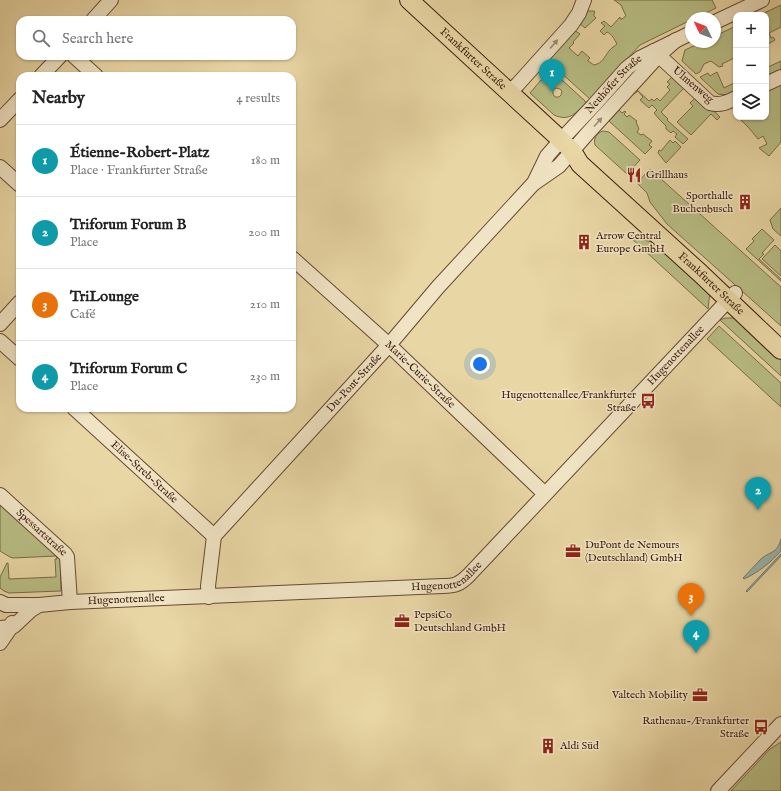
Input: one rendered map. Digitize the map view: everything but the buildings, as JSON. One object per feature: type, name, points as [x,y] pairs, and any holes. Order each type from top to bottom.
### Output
[{"type":"main road","name":"Frankfurter Straße","points":[[408,0],[566,145],[580,164],[642,220],[731,296],[781,334]]},
{"type":"main road","name":"Frankfurter Straße","points":[[731,296],[781,350]]},
{"type":"street","points":[[97,16],[111,0]]},
{"type":"street","points":[[509,93],[571,25],[579,13],[584,0]]},
{"type":"street","points":[[721,19],[762,0]]},
{"type":"street","name":"Neuhöfer Straße","points":[[566,145],[594,105],[628,68],[640,58],[656,53],[685,36]]},
{"type":"street","name":"Ulmenweg","points":[[656,53],[710,103],[723,103],[733,99]]},
{"type":"street","points":[[45,72],[56,60]]},
{"type":"street","points":[[78,60],[92,72]]},
{"type":"street","points":[[769,83],[781,77]]},
{"type":"street","points":[[0,120],[16,103]]},
{"type":"street","name":"Du-Pont-Straße","points":[[214,536],[389,345],[438,287],[533,184],[547,156],[566,145]]},
{"type":"street","points":[[0,166],[16,181]]},
{"type":"street","name":"Marie-Curie-Straße","points":[[296,262],[389,345],[545,494]]},
{"type":"street","name":"Hugenottenallee","points":[[5,604],[39,605],[70,602],[454,586],[463,581],[469,575],[731,296]]},
{"type":"street","points":[[0,324],[16,306]]},
{"type":"street","points":[[0,341],[16,355]]},
{"type":"street","name":"Elise-Streb-Straße","points":[[78,412],[214,536]]},
{"type":"street","name":"Spessartstraße","points":[[0,495],[65,554],[67,558],[70,602]]},
{"type":"street","points":[[209,596],[208,586],[214,536]]},
{"type":"street","points":[[0,643],[6,628],[13,618],[13,611],[5,604]]},
{"type":"street","points":[[6,628],[39,605]]},
{"type":"street","points":[[718,791],[781,724]]},
{"type":"green space","points":[[614,0],[712,0],[716,8],[708,12],[685,12],[685,23],[640,45],[590,99],[548,61],[574,30],[580,34],[569,48],[578,56],[582,51],[590,58],[588,61],[594,65],[601,61],[617,44],[610,34],[607,32],[604,35],[600,31],[605,26],[601,23],[604,21],[611,27],[620,17],[620,19],[622,19],[626,16],[621,5]]},
{"type":"green space","points":[[781,5],[781,27],[769,33],[769,12],[766,12]]},
{"type":"green space","points":[[588,11],[594,11],[594,16],[596,18],[585,28],[579,23]]},
{"type":"green space","points":[[733,27],[733,58],[722,64],[723,66],[719,67],[711,61],[704,64],[700,72],[696,74],[682,61],[685,50],[689,48],[721,48],[721,33]]},
{"type":"green space","points":[[769,33],[771,38],[773,37],[775,40],[769,43]]},
{"type":"green space","points":[[781,61],[781,70],[769,76],[769,67]]},
{"type":"green space","points":[[717,72],[724,88],[733,84],[733,92],[727,95],[718,94],[700,77],[708,73],[710,76]]},
{"type":"green space","points":[[672,77],[684,88],[661,112],[668,119],[667,120],[688,139],[683,144],[675,137],[677,134],[673,131],[671,133],[666,129],[666,126],[654,113],[657,110],[652,105],[649,108],[640,100],[643,97],[638,91],[633,94],[637,90],[649,101],[652,99],[654,101],[657,98],[660,101],[670,90],[667,87],[670,84],[667,82]]},
{"type":"green space","points":[[561,79],[586,103],[568,117],[559,117],[554,115],[530,93],[541,80]],"holes":[[[556,88],[562,91],[561,95],[559,97],[555,97],[553,90]]]},
{"type":"green space","points":[[781,83],[781,142],[769,156],[759,148],[767,144],[763,136],[758,139],[741,120],[769,120],[769,89]]},
{"type":"green space","points":[[695,98],[704,107],[715,112],[720,117],[717,120],[711,114],[691,135],[677,122],[693,106],[690,103]]},
{"type":"green space","points":[[619,110],[622,113],[625,111],[626,112],[624,114],[627,117],[629,115],[637,121],[636,122],[639,129],[637,132],[641,135],[643,134],[652,141],[649,145],[652,147],[645,154],[609,121]]},
{"type":"green space","points":[[603,131],[609,132],[640,160],[627,174],[595,145],[596,136]]},
{"type":"green space","points":[[670,140],[673,143],[675,141],[681,147],[666,163],[658,153],[659,150],[661,151]]},
{"type":"green space","points":[[650,169],[781,287],[781,326],[667,224],[650,202],[647,193],[637,183]]},
{"type":"green space","points":[[781,208],[781,236],[773,229],[770,220]]},
{"type":"green space","points":[[762,229],[774,240],[762,253],[764,254],[759,259],[781,279],[781,281],[746,249],[754,241],[752,239]]},
{"type":"green space","points":[[634,233],[643,240],[657,243],[710,294],[708,309],[630,237]]},
{"type":"green space","points":[[775,245],[781,251],[781,276],[762,259]]},
{"type":"green space","points":[[725,318],[734,318],[781,356],[781,376],[720,320]]},
{"type":"green space","points":[[719,326],[781,383],[781,407],[707,339]]},
{"type":"green space","points":[[0,502],[60,557],[61,591],[9,593],[0,588],[0,577],[7,563],[9,579],[56,577],[55,559],[57,559],[56,556],[13,558],[0,551]]},
{"type":"green space","points":[[781,742],[781,791],[731,791],[770,749]]},
{"type":"water","points":[[781,539],[781,551],[764,567],[744,579],[743,578],[764,556],[775,550]]},
{"type":"water","points":[[781,554],[781,556],[747,592],[746,591]]},
{"type":"place","name":"Étienne-Robert-Platz","points":[[552,92]]},
{"type":"place","name":"Grillhaus","points":[[634,175]]},
{"type":"place","name":"Sporthalle Buchenbusch","points":[[745,202]]},
{"type":"place","name":"Arrow Central Europe GmbH","points":[[584,242]]},
{"type":"place","name":"Hugenottenallee/Frankfurter Straße","points":[[648,401]]},
{"type":"place","name":"Triforum Forum B","points":[[758,510]]},
{"type":"place","name":"DuPont de Nemours (Deutschland) GmbH","points":[[573,551]]},
{"type":"place","name":"TriLounge","points":[[691,616]]},
{"type":"place","name":"PepsiCo Deutschland GmbH","points":[[402,621]]},
{"type":"place","name":"Triforum Forum C","points":[[696,653]]},
{"type":"place","name":"Valtech Mobility","points":[[700,695]]},
{"type":"place","name":"Rathenau-/Frankfurter Straße","points":[[761,727]]},
{"type":"place","name":"Aldi Süd","points":[[548,746]]}]
